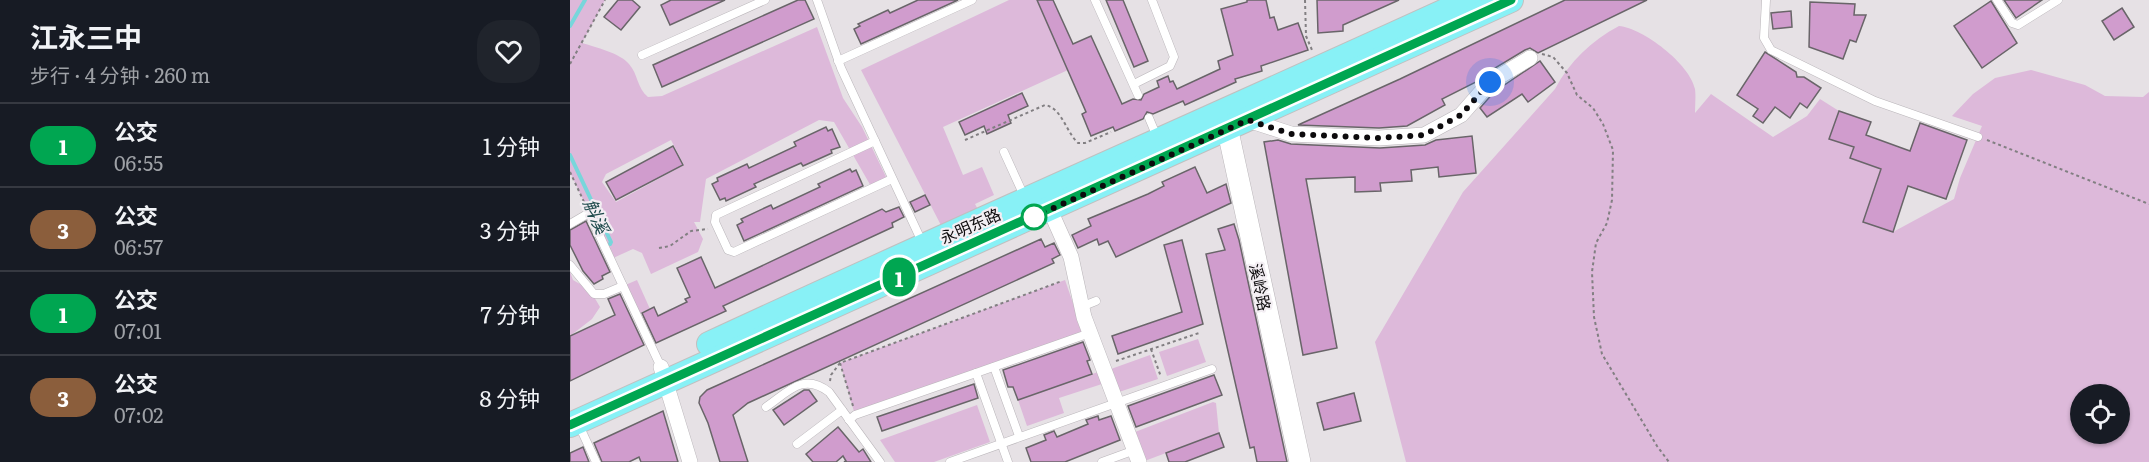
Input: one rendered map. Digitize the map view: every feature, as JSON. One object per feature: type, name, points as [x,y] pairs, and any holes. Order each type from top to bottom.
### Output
[{"type":"main road","name":"永明东路","points":[[663,374],[1039,201],[1159,141],[1233,121],[1469,0]]},
{"type":"main road","name":"永明东路","points":[[572,418],[923,245],[1039,201],[1233,121],[1511,0]]},
{"type":"street","points":[[1233,121],[1291,134],[1379,138],[1424,135],[1461,115],[1490,82],[1530,58]]},
{"type":"street","name":"溪岭路","points":[[1233,121],[1300,462]]},
{"type":"street","points":[[1039,201],[1071,257],[1081,307],[1137,456]]},
{"type":"street","points":[[663,374],[690,462]]},
{"type":"lane","points":[[642,55],[765,0]]},
{"type":"lane","points":[[817,0],[838,61],[923,245]]},
{"type":"lane","points":[[838,61],[972,0]]},
{"type":"lane","points":[[1095,0],[1138,95]]},
{"type":"lane","points":[[1134,84],[1170,66],[1174,57],[1152,0]]},
{"type":"lane","points":[[1766,0],[1764,38],[1772,50],[1875,101],[1978,137]]},
{"type":"lane","points":[[1997,0],[2012,24],[2018,25],[2058,0]]},
{"type":"lane","points":[[1149,118],[1159,141]]},
{"type":"lane","points":[[875,141],[716,215],[717,227],[728,250],[734,252],[892,179]]},
{"type":"lane","points":[[1004,153],[1039,201]]},
{"type":"lane","points":[[570,224],[589,213],[663,374]]},
{"type":"lane","points":[[570,265],[594,294],[604,294],[623,286]]},
{"type":"lane","points":[[1081,307],[1096,301]]},
{"type":"lane","points":[[852,418],[1090,333]]},
{"type":"lane","points":[[994,367],[1019,436]]},
{"type":"lane","points":[[950,462],[1212,369]]},
{"type":"lane","points":[[976,373],[1008,462]]},
{"type":"lane","points":[[766,407],[798,385],[811,382],[819,384],[852,418],[880,462]]},
{"type":"lane","points":[[797,444],[842,410]]},
{"type":"lane","points":[[572,418],[596,462]]},
{"type":"lane","points":[[1102,462],[1137,456]]},
{"type":"path","points":[[570,64],[605,0]]},
{"type":"path","points":[[1305,0],[1306,36],[1315,56]]},
{"type":"path","points":[[1530,58],[1545,53],[1558,63],[1567,73],[1577,95],[1598,116],[1613,150],[1612,200],[1607,223],[1596,243],[1592,272],[1594,317],[1602,354],[1669,462]]},
{"type":"path","points":[[965,140],[1045,105],[1051,106],[1058,112],[1078,143],[1085,143],[1110,132]]},
{"type":"path","points":[[1978,137],[2149,204]]},
{"type":"path","points":[[658,248],[669,246],[691,231],[717,227]]},
{"type":"path","points":[[826,390],[831,375],[840,363],[1058,283],[1073,271]]},
{"type":"path","points":[[1102,365],[1199,333]]},
{"type":"path","points":[[1150,349],[1164,386]]},
{"type":"path","points":[[840,363],[852,418]]},
{"type":"shaded area","points":[[570,0],[605,0],[582,43],[625,60],[648,97],[662,96],[817,27],[843,98],[862,127],[888,181],[872,188],[834,122],[819,120],[706,179],[700,222],[694,222],[703,239],[698,252],[651,274],[642,253],[633,249],[611,259],[570,172]],"holes":[[[671,140],[684,165],[616,202],[602,182],[606,174]]]},
{"type":"shaded area","points":[[1009,0],[1037,0],[1068,70],[943,127],[963,175],[982,167],[994,195],[975,204],[983,219],[946,235],[861,70]]},
{"type":"shaded area","points":[[1619,26],[1640,33],[1664,49],[1691,79],[1695,89],[1695,113],[1711,94],[1773,137],[1807,116],[1820,99],[1839,111],[1830,139],[1854,147],[1850,158],[1881,169],[1863,222],[1893,232],[1954,199],[1960,178],[1982,126],[1952,116],[1973,94],[1995,78],[2031,70],[2085,85],[2105,96],[2143,97],[2149,92],[2149,462],[1406,462],[1375,342],[1463,192],[1555,89],[1574,61],[1590,45]]},
{"type":"shaded area","points":[[570,272],[573,280],[590,290],[600,307],[592,319],[570,336]]},
{"type":"shaded area","points":[[637,280],[650,309],[636,315],[623,286]]},
{"type":"shaded area","points":[[1065,280],[1084,335],[855,415],[840,363]]},
{"type":"shaded area","points":[[1198,339],[1206,362],[1167,376],[1159,352]]},
{"type":"shaded area","points":[[1150,355],[1158,379],[1119,392],[1111,369]]},
{"type":"shaded area","points":[[1098,372],[1102,384],[1059,398],[1064,413],[1027,426],[1018,400]]},
{"type":"shaded area","points":[[1213,402],[1216,403],[1219,433],[1142,462],[1135,432]]},
{"type":"shaded area","points":[[977,405],[990,442],[934,462],[895,462],[880,440]]},
{"type":"building","points":[[618,0],[632,0],[640,7],[621,30],[604,17]]},
{"type":"building","points":[[671,0],[725,0],[670,25],[661,5]]},
{"type":"building","points":[[798,0],[805,0],[814,19],[662,87],[653,65]]},
{"type":"building","points":[[918,0],[958,0],[861,44],[854,29],[860,26],[858,24],[888,10],[890,13]]},
{"type":"building","points":[[1037,0],[1053,0],[1073,44],[1091,36],[1122,104],[1133,99],[1141,100],[1144,94],[1159,87],[1157,81],[1168,76],[1177,89],[1220,69],[1218,61],[1233,55],[1221,9],[1247,2],[1247,0],[1266,0],[1270,18],[1274,17],[1278,30],[1298,23],[1308,50],[1261,66],[1262,71],[1235,79],[1236,82],[1185,105],[1183,101],[1153,114],[1147,112],[1143,119],[1115,131],[1113,127],[1091,136],[1082,114],[1086,112]]},
{"type":"building","points":[[1106,0],[1123,0],[1148,61],[1134,67]]},
{"type":"building","points":[[1317,0],[1399,0],[1343,25],[1343,31],[1318,33]]},
{"type":"building","points":[[1565,0],[1647,0],[1538,53],[1530,48],[1525,50],[1485,74],[1478,81],[1442,99],[1445,105],[1407,126],[1379,128],[1298,125],[1400,79]]},
{"type":"building","points":[[2004,0],[2042,0],[2016,18]]},
{"type":"building","points":[[1991,1],[2017,43],[1982,68],[1954,26]]},
{"type":"building","points":[[1810,2],[1855,4],[1854,15],[1866,15],[1856,42],[1850,40],[1843,59],[1809,47]]},
{"type":"building","points":[[2122,8],[2134,27],[2114,40],[2102,21]]},
{"type":"building","points":[[1791,11],[1792,27],[1773,29],[1771,13]]},
{"type":"building","points":[[1765,52],[1796,72],[1797,77],[1804,77],[1821,88],[1807,108],[1800,103],[1790,118],[1775,107],[1763,123],[1753,116],[1758,109],[1737,95]]},
{"type":"building","points":[[1540,61],[1555,82],[1528,102],[1522,94],[1487,117],[1480,108],[1494,92]]},
{"type":"building","points":[[1022,93],[1028,106],[1008,115],[1011,123],[987,134],[984,126],[965,135],[959,122]]},
{"type":"building","points":[[1839,111],[1871,122],[1866,135],[1910,151],[1920,123],[1967,140],[1946,199],[1908,186],[1893,232],[1863,222],[1881,169],[1850,158],[1854,147],[1829,139]]},
{"type":"building","points":[[826,127],[828,131],[832,129],[840,147],[831,150],[832,153],[803,166],[801,163],[754,184],[756,187],[726,201],[725,198],[720,200],[712,184],[718,181],[717,178],[747,164],[749,168],[796,146],[794,142]]},
{"type":"building","points":[[1472,136],[1476,173],[1439,177],[1438,167],[1411,170],[1412,181],[1380,183],[1381,191],[1355,192],[1355,177],[1306,179],[1337,348],[1303,355],[1264,142],[1278,140],[1291,144],[1380,148],[1425,145],[1436,140]]},
{"type":"building","points":[[673,146],[683,165],[616,200],[606,182]]},
{"type":"building","points":[[1195,167],[1207,193],[1226,184],[1231,203],[1116,257],[1108,241],[1099,245],[1097,239],[1078,248],[1072,235],[1091,226],[1088,219],[1148,194],[1164,186],[1162,182]]},
{"type":"building","points":[[850,169],[852,172],[856,170],[863,186],[744,241],[737,225],[743,222],[741,219],[771,205],[773,209],[820,187],[818,184]]},
{"type":"building","points":[[925,195],[930,205],[915,212],[910,202]]},
{"type":"building","points":[[899,207],[904,217],[892,223],[893,227],[723,306],[726,311],[656,343],[642,313],[654,307],[658,316],[687,302],[685,299],[690,297],[677,268],[701,257],[715,288],[882,209],[886,212]]},
{"type":"building","points":[[586,221],[610,272],[594,284],[583,271],[570,245],[570,230]]},
{"type":"building","points":[[1234,224],[1287,462],[1257,462],[1254,447],[1250,448],[1206,254],[1225,250],[1218,229]]},
{"type":"building","points":[[1041,239],[1045,247],[1054,243],[1060,255],[1052,259],[1054,263],[748,403],[733,415],[748,462],[720,462],[699,403],[700,397],[707,390]]},
{"type":"building","points":[[1182,240],[1203,324],[1118,354],[1112,336],[1182,312],[1164,245]]},
{"type":"building","points":[[620,294],[644,345],[570,381],[570,336],[615,315],[608,299]]},
{"type":"building","points":[[1083,342],[1090,360],[1087,361],[1092,374],[1018,400],[1013,387],[1008,387],[1003,370]]},
{"type":"building","points":[[1214,375],[1222,395],[1136,427],[1128,406]]},
{"type":"building","points":[[974,384],[978,398],[882,431],[877,417]]},
{"type":"building","points":[[804,390],[809,390],[817,401],[784,425],[773,410]]},
{"type":"building","points":[[1354,393],[1361,421],[1324,430],[1317,403]]},
{"type":"building","points":[[663,411],[678,462],[641,462],[639,457],[629,462],[602,462],[594,443]]},
{"type":"building","points":[[1098,416],[1099,420],[1111,416],[1120,440],[1065,462],[1031,462],[1026,448],[1046,440],[1044,435],[1054,431],[1057,437],[1088,424],[1086,420]]},
{"type":"building","points":[[838,427],[859,452],[863,449],[871,462],[844,462],[846,461],[843,456],[836,462],[813,462],[806,454]]},
{"type":"building","points":[[1219,433],[1224,447],[1185,462],[1169,462],[1166,453]]},
{"type":"building","points":[[583,447],[589,462],[570,462],[570,453]]},
{"type":"waterway","name":"斛溪","points":[[570,26],[585,0]]},
{"type":"waterway","name":"斛溪","points":[[570,155],[610,244]]},
{"type":"bus line","name":"1","points":[[570,425],[1511,0]]},
{"type":"route","points":[[1034,217],[1248,120],[1291,134],[1379,138],[1424,135],[1461,115],[1490,82]]}]
